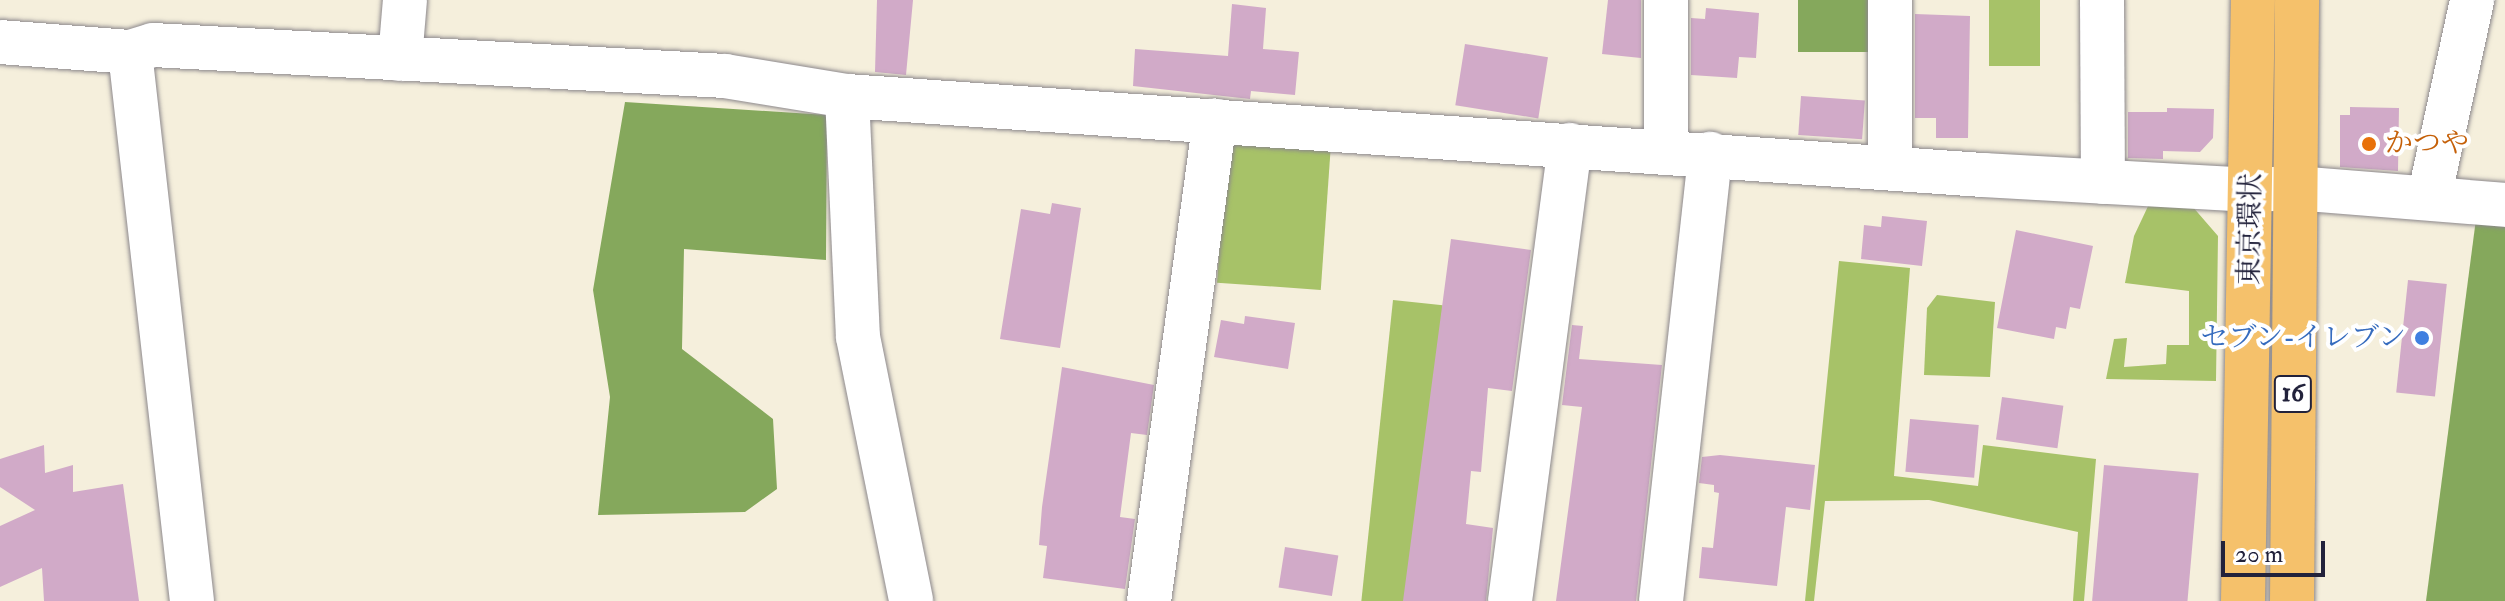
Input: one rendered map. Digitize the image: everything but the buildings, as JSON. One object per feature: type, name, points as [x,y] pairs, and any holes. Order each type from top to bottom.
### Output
[{"type":"highway","name":"東京環状","points":[[2253,0],[2274,189],[2292,601]]},
{"type":"highway","name":"東京環状","points":[[2243,601],[2274,189],[2297,0]]},
{"type":"street","points":[[400,59],[405,0]]},
{"type":"street","points":[[1666,0],[1666,151]]},
{"type":"street","points":[[1890,0],[1890,168]]},
{"type":"street","points":[[2102,0],[2103,182]]},
{"type":"street","points":[[2429,198],[2472,0]]},
{"type":"street","points":[[0,42],[130,52],[153,45],[725,76],[847,96],[1890,168],[2429,198],[2505,205]]},
{"type":"street","points":[[130,52],[192,601]]},
{"type":"street","points":[[847,96],[858,337],[911,601]]},
{"type":"street","points":[[1149,601],[1215,121]]},
{"type":"street","points":[[1510,601],[1570,145]]},
{"type":"street","points":[[1661,601],[1710,154]]},
{"type":"green space","points":[[1798,0],[1878,0],[1878,52],[1798,52]]},
{"type":"green space","points":[[1989,0],[2040,0],[2040,66],[1989,66]]},
{"type":"green space","points":[[625,102],[827,115],[826,260],[684,249],[682,349],[773,419],[777,489],[745,512],[598,515],[610,397],[593,290]]},
{"type":"green space","points":[[1227,140],[1331,147],[1321,290],[1217,283]]},
{"type":"green space","points":[[2150,202],[2192,206],[2218,236],[2216,381],[2106,379],[2114,339],[2127,338],[2124,367],[2166,364],[2167,345],[2189,345],[2189,291],[2125,283],[2134,236]]},
{"type":"green space","points":[[2476,219],[2505,222],[2505,601],[2426,601]]},
{"type":"green space","points":[[1839,261],[1910,268],[1894,476],[1978,486],[1983,445],[2096,459],[2084,601],[2073,601],[2078,532],[1929,500],[1825,501],[1814,601],[1805,601]]},
{"type":"green space","points":[[1937,295],[1995,302],[1990,377],[1924,375],[1927,308]]},
{"type":"green space","points":[[1393,300],[1443,305],[1412,601],[1361,601]]},
{"type":"place","name":"かつや","points":[[2369,144]]},
{"type":"place","name":"セブン-イレブン","points":[[2422,338]]}]
